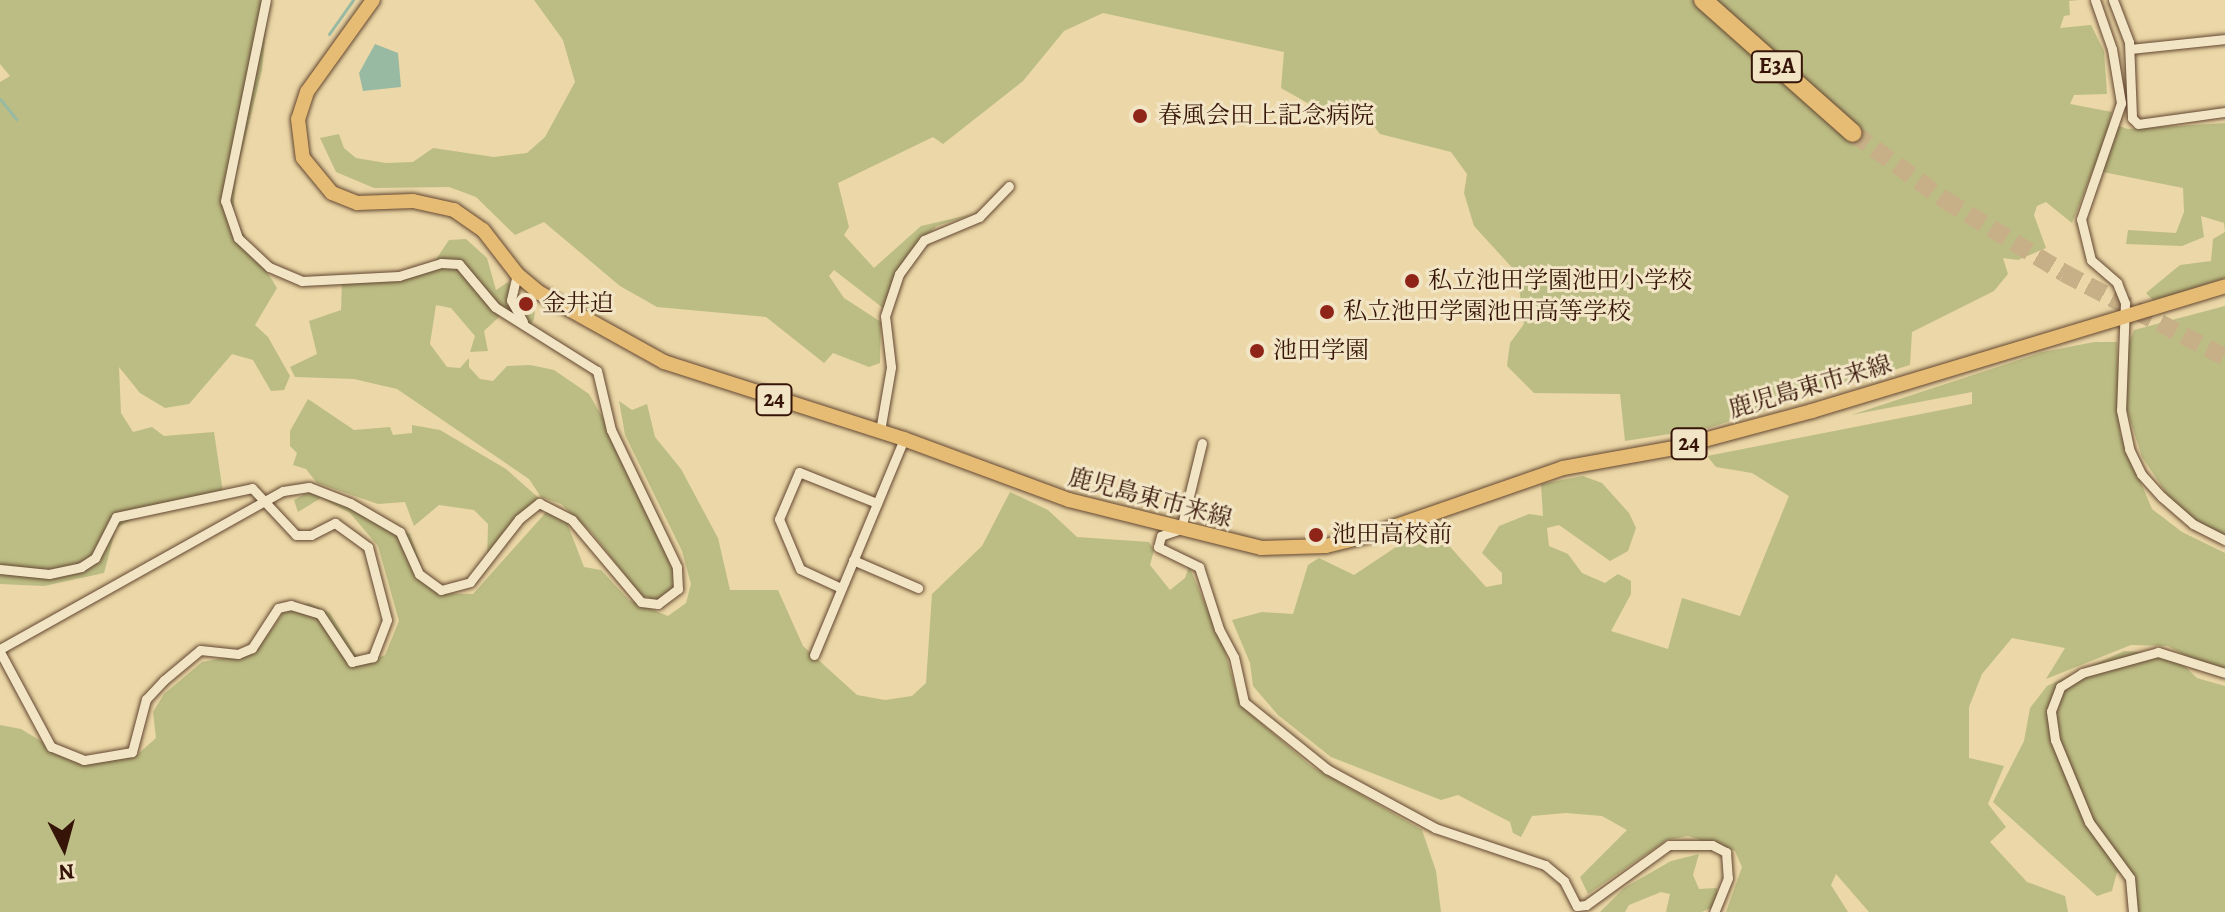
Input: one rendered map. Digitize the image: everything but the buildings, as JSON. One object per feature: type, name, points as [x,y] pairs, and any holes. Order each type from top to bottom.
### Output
[{"type":"highway","name":"E3A","points":[[1703,0],[1853,133]]},
{"type":"main road","name":"鹿児島東市来線","points":[[373,0],[307,92],[298,119],[303,158],[319,182],[357,203],[413,201],[454,210],[483,230],[517,274],[562,309],[664,362],[904,439],[1027,487],[1261,548],[1326,546],[1563,468],[1674,448],[1812,411],[2225,286]]},
{"type":"street","points":[[0,569],[49,574],[86,565],[95,558],[111,520],[123,514],[247,488],[265,500],[296,535],[311,535],[335,523],[368,547],[387,620],[377,652],[368,660],[346,657],[320,614],[285,605],[263,625],[246,652],[200,650],[164,680],[146,699],[132,752],[84,760],[51,747],[0,651],[265,500],[283,491],[309,487],[350,503],[400,532],[419,574],[450,591],[470,582],[519,519],[539,503],[549,504],[590,537],[641,602],[666,601],[678,589],[677,567],[611,430],[602,378],[523,322],[495,307],[459,264],[441,263],[399,276],[302,281],[269,267],[238,238],[225,201],[266,0]]},
{"type":"street","points":[[2095,0],[2112,49],[2121,103],[2081,219],[2091,260],[2117,283],[2125,303],[2121,410],[2129,449],[2141,474],[2162,497],[2193,524],[2225,540]]},
{"type":"street","points":[[2113,0],[2130,49],[2132,118],[2138,124],[2225,112]]},
{"type":"street","points":[[2130,49],[2225,39]]},
{"type":"street","points":[[880,431],[891,367],[885,316],[899,274],[924,240],[979,217],[1009,186]]},
{"type":"street","points":[[517,274],[511,300],[523,322]]},
{"type":"street","points":[[814,655],[904,439]]},
{"type":"street","points":[[1202,443],[1181,529],[1161,536],[1158,547],[1199,567],[1234,657],[1244,702],[1327,769],[1435,828],[1545,865],[1564,881],[1577,906],[1586,905],[1669,845],[1712,845],[1726,852],[1728,878],[1714,912]]},
{"type":"street","points":[[841,588],[800,569],[782,534],[779,519],[799,472],[877,503]]},
{"type":"street","points":[[853,560],[918,588]]},
{"type":"street","points":[[2133,912],[2130,878],[2089,822],[2055,740],[2051,711],[2060,687],[2082,673],[2158,652],[2225,673]]},
{"type":"green space","points":[[0,0],[269,0],[262,70],[236,176],[233,217],[277,288],[255,325],[268,337],[290,376],[284,390],[271,391],[253,360],[232,354],[189,404],[165,408],[140,393],[119,367],[121,413],[133,432],[152,427],[164,436],[214,432],[224,499],[147,512],[116,528],[104,573],[44,586],[0,584],[0,82],[10,76],[0,64]]},
{"type":"green space","points":[[534,0],[2079,0],[2069,1],[2070,15],[2064,16],[2060,28],[2091,25],[2104,51],[2107,94],[2074,95],[2070,104],[2112,112],[2109,123],[2128,129],[2225,123],[2225,232],[2224,223],[2201,216],[2204,237],[2182,246],[2126,244],[2128,230],[2176,233],[2184,212],[2183,188],[2093,170],[2072,223],[2046,202],[2037,206],[2034,215],[2046,248],[2018,260],[2003,258],[2008,274],[1994,291],[1912,332],[1910,365],[1708,428],[1625,441],[1620,394],[1534,393],[1507,366],[1510,343],[1524,324],[1517,273],[1474,226],[1464,193],[1467,174],[1451,152],[1380,134],[1365,115],[1343,105],[1334,118],[1281,88],[1284,52],[1103,13],[1064,31],[1023,81],[943,144],[933,137],[838,183],[849,227],[844,235],[874,268],[921,226],[973,214],[937,226],[922,239],[908,254],[883,308],[834,270],[829,276],[844,298],[881,322],[880,363],[869,367],[833,353],[824,363],[766,317],[657,307],[620,286],[544,222],[515,235],[476,197],[449,187],[374,188],[336,172],[320,138],[339,134],[344,148],[356,158],[386,163],[413,162],[433,148],[494,157],[527,153],[545,137],[575,82],[563,40]]},
{"type":"green space","points":[[2225,232],[2225,278],[2154,301],[2146,293],[2180,265],[2211,261],[2213,239]]},
{"type":"green space","points":[[466,239],[487,258],[496,290],[508,282],[535,311],[534,319],[531,325],[501,315],[484,331],[488,351],[470,352],[475,336],[451,308],[436,305],[430,344],[447,367],[460,368],[469,358],[469,367],[480,379],[493,381],[507,366],[530,365],[554,370],[589,394],[642,485],[673,572],[673,588],[657,600],[641,595],[592,533],[561,504],[541,497],[529,479],[397,389],[354,379],[295,377],[290,367],[317,354],[309,321],[341,310],[342,280],[418,272],[431,267],[449,240]]},
{"type":"green space","points":[[2225,306],[2225,542],[2189,527],[2142,457],[2126,407],[2125,353],[2134,330]]},
{"type":"green space","points":[[2094,342],[2117,342],[2120,433],[2152,509],[2182,532],[2225,553],[2225,679],[2168,646],[2131,645],[2046,679],[2065,648],[2012,638],[1982,674],[1969,707],[1969,758],[2004,766],[1988,804],[2006,827],[1990,842],[2027,882],[2065,896],[2068,912],[1869,912],[1836,874],[1831,885],[1848,912],[1726,912],[1742,867],[1735,851],[1688,836],[1667,840],[1588,894],[1580,877],[1627,830],[1602,816],[1566,813],[1532,816],[1521,837],[1513,833],[1510,822],[1458,795],[1441,800],[1331,757],[1278,715],[1253,686],[1250,663],[1232,620],[1262,612],[1293,614],[1308,565],[1319,558],[1354,575],[1405,541],[1416,527],[1428,539],[1444,540],[1486,587],[1502,584],[1502,573],[1482,553],[1499,526],[1529,514],[1543,516],[1541,484],[1583,476],[1602,483],[1629,513],[1636,528],[1628,551],[1610,561],[1559,525],[1547,528],[1549,546],[1568,554],[1582,573],[1605,583],[1618,574],[1631,581],[1631,594],[1611,631],[1668,649],[1682,598],[1740,616],[1789,496],[1752,473],[1716,467],[1707,456],[1972,404],[1972,392],[1851,415],[2043,352]]},
{"type":"green space","points":[[308,399],[354,430],[390,427],[393,435],[412,433],[412,425],[440,430],[506,469],[542,501],[487,563],[488,524],[474,510],[439,505],[414,526],[405,502],[378,504],[317,483],[306,469],[293,465],[297,453],[290,446],[290,431]]},
{"type":"green space","points":[[619,401],[632,410],[647,404],[655,437],[681,469],[718,538],[730,590],[778,590],[803,646],[857,695],[885,700],[912,696],[926,683],[932,594],[982,546],[1010,492],[1048,510],[1077,537],[1149,542],[1154,550],[1150,565],[1170,590],[1185,578],[1189,566],[1225,651],[1240,705],[1311,766],[1422,830],[1436,871],[1441,912],[0,912],[0,725],[21,729],[64,755],[97,761],[138,754],[156,738],[153,712],[164,694],[202,662],[255,652],[284,612],[309,603],[330,613],[356,655],[373,660],[385,655],[399,621],[378,546],[350,513],[321,498],[298,512],[294,500],[314,489],[410,534],[428,584],[442,593],[473,594],[549,509],[564,515],[584,567],[601,570],[629,600],[668,616],[686,603],[691,584],[682,551],[625,435]]},
{"type":"green space","points":[[2124,651],[2172,654],[2197,678],[2225,686],[2225,912],[2133,912],[2132,879],[2117,872],[2112,891],[2097,896],[1993,802],[2024,741],[2030,708],[2047,686]]},
{"type":"green space","points":[[1699,854],[1693,875],[1699,889],[1717,888],[1717,905],[1702,912],[1666,912],[1670,894],[1661,892],[1629,905],[1625,912],[1600,912],[1624,888],[1671,861]]},
{"type":"shaded area","points":[[375,44],[398,53],[401,87],[363,91],[359,73]]},
{"type":"waterway","points":[[329,34],[353,0]]},
{"type":"waterway","points":[[0,99],[16,119]]},
{"type":"tunnel","points":[[1853,133],[1945,200],[2064,273],[2225,357]]},
{"type":"place","name":"春風会田上記念病院","points":[[1140,116]]},
{"type":"place","name":"私立池田学園池田小学校","points":[[1412,281]]},
{"type":"place","name":"金井迫","points":[[526,304]]},
{"type":"place","name":"私立池田学園池田高等学校","points":[[1327,312]]},
{"type":"place","name":"池田学園","points":[[1257,351]]},
{"type":"place","name":"池田高校前","points":[[1316,535]]}]
